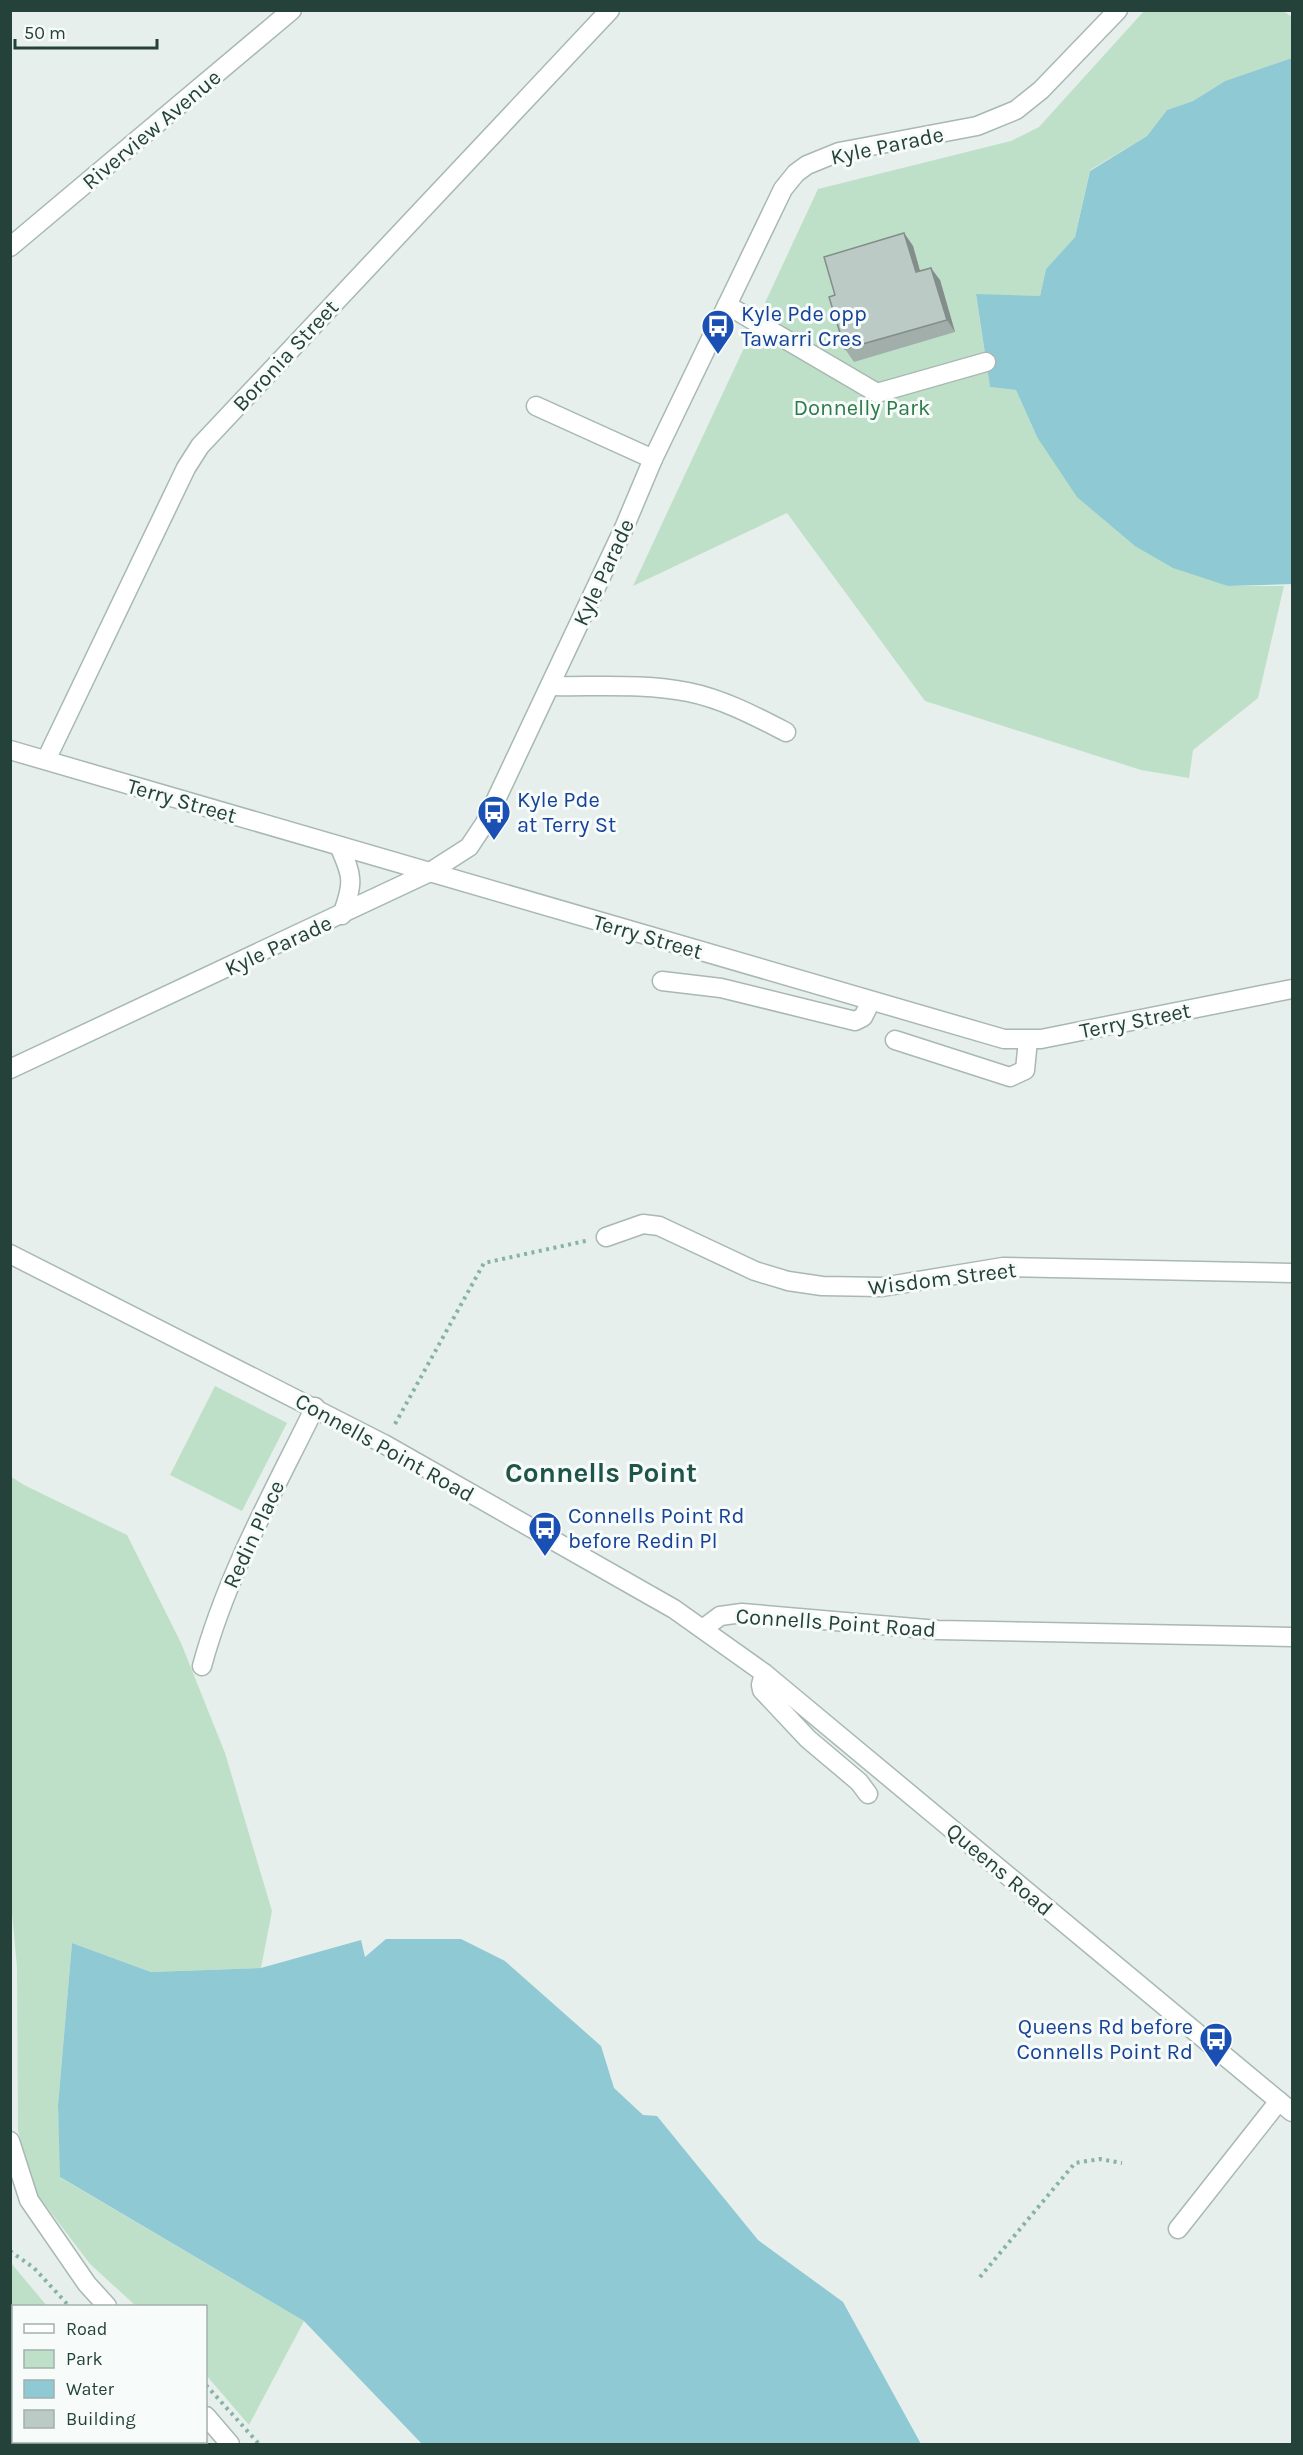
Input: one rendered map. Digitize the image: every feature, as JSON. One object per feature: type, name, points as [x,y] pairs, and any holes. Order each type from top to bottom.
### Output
[{"type":"street","name":"Riverview Avenue","points":[[10,247],[292,10]]},
{"type":"street","name":"Boronia Street","points":[[46,760],[186,468],[200,446],[610,10]]},
{"type":"street","name":"Kyle Parade","points":[[10,1069],[342,915],[430,872],[469,847],[478,836],[550,686],[653,459],[765,222],[783,189],[796,173],[807,165],[839,152],[977,126],[1016,110],[1041,90],[1118,10]]},
{"type":"street","points":[[727,305],[877,393],[986,362]]},
{"type":"street","points":[[536,406],[653,459]]},
{"type":"street","points":[[550,686],[655,688],[689,692],[745,711],[786,732]]},
{"type":"street","name":"Terry Street","points":[[10,750],[1004,1039],[1028,1040],[1293,989]]},
{"type":"street","points":[[339,846],[349,868],[352,883],[342,915]]},
{"type":"street","points":[[662,981],[721,988],[855,1021],[863,1017],[871,1001]]},
{"type":"street","points":[[895,1040],[1010,1077],[1025,1070],[1028,1040]]},
{"type":"street","name":"Wisdom Street","points":[[606,1237],[643,1224],[659,1226],[755,1271],[788,1281],[854,1288],[1002,1267],[1293,1274]]},
{"type":"street","name":"Connells Point Road","points":[[10,1254],[315,1407],[704,1628],[720,1616],[742,1613],[938,1630],[1293,1637]]},
{"type":"street","name":"Redin Place","points":[[202,1666],[215,1617],[231,1579],[315,1407]]},
{"type":"street","name":"Queens Road","points":[[704,1628],[764,1673],[1286,2106]]},
{"type":"street","points":[[764,1673],[762,1690],[808,1738],[859,1782],[868,1794]]},
{"type":"street","points":[[1178,2229],[1286,2106]]},
{"type":"street","points":[[10,2141],[29,2200],[87,2284],[105,2305]]},
{"type":"street","points":[[207,2417],[230,2445]]},
{"type":"path","points":[[395,1425],[484,1263],[606,1237]]},
{"type":"path","points":[[980,2277],[1075,2163],[1100,2159],[1122,2163]]},
{"type":"path","points":[[10,2251],[34,2268],[67,2305]]},
{"type":"path","points":[[207,2386],[258,2445]]},
{"type":"green space","name":"Donnelly Park","points":[[1144,11],[1283,11],[1292,17],[1292,58],[1225,81],[1193,101],[1167,110],[1147,136],[1090,170],[1075,237],[1046,269],[1040,296],[976,295],[990,387],[1016,390],[1037,437],[1228,586],[1284,586],[1258,698],[1193,750],[1189,778],[1141,770],[925,701],[787,513],[633,586],[818,189],[1011,141],[1039,127]]},
{"type":"green space","points":[[215,1386],[287,1423],[242,1511],[170,1475]]},
{"type":"green space","points":[[10,1476],[127,1535],[181,1643],[225,1753],[272,1911],[261,1968],[151,1972],[72,1943],[58,2105],[61,2178],[304,2321],[249,2425],[207,2376],[207,2305],[135,2305],[90,2264],[34,2190],[18,2131],[17,1967],[10,1892]]},
{"type":"green space","points":[[11,2263],[46,2305],[12,2305],[12,2443],[165,2444],[11,2444]]},
{"type":"water","points":[[1292,58],[1292,584],[1228,586],[1173,568],[1135,546],[1077,497],[1037,437],[1016,390],[990,387],[976,294],[1040,296],[1046,269],[1075,237],[1090,171],[1147,136],[1167,110],[1193,101],[1225,81]]},
{"type":"water","points":[[386,1939],[461,1939],[505,1961],[601,2046],[614,2088],[643,2115],[657,2116],[758,2240],[843,2302],[921,2444],[422,2444],[304,2321],[60,2177],[58,2105],[72,1943],[151,1972],[261,1968],[361,1940],[365,1957]]},
{"type":"building","points":[[904,233],[916,272],[931,268],[947,320],[845,349],[829,297],[835,295],[824,257]]},
{"type":"place","name":"Kyle Pde opp Tawarri Cres","points":[[718,355]]},
{"type":"place","name":"Kyle Pde at Terry St","points":[[494,841]]},
{"type":"place","name":"Connells Point Rd before Redin Pl","points":[[545,1557]]},
{"type":"place","name":"Queens Rd before Connells Point Rd","points":[[1216,2068]]},
{"type":"district","name":"Connells Point","points":[[601,1472]]}]
